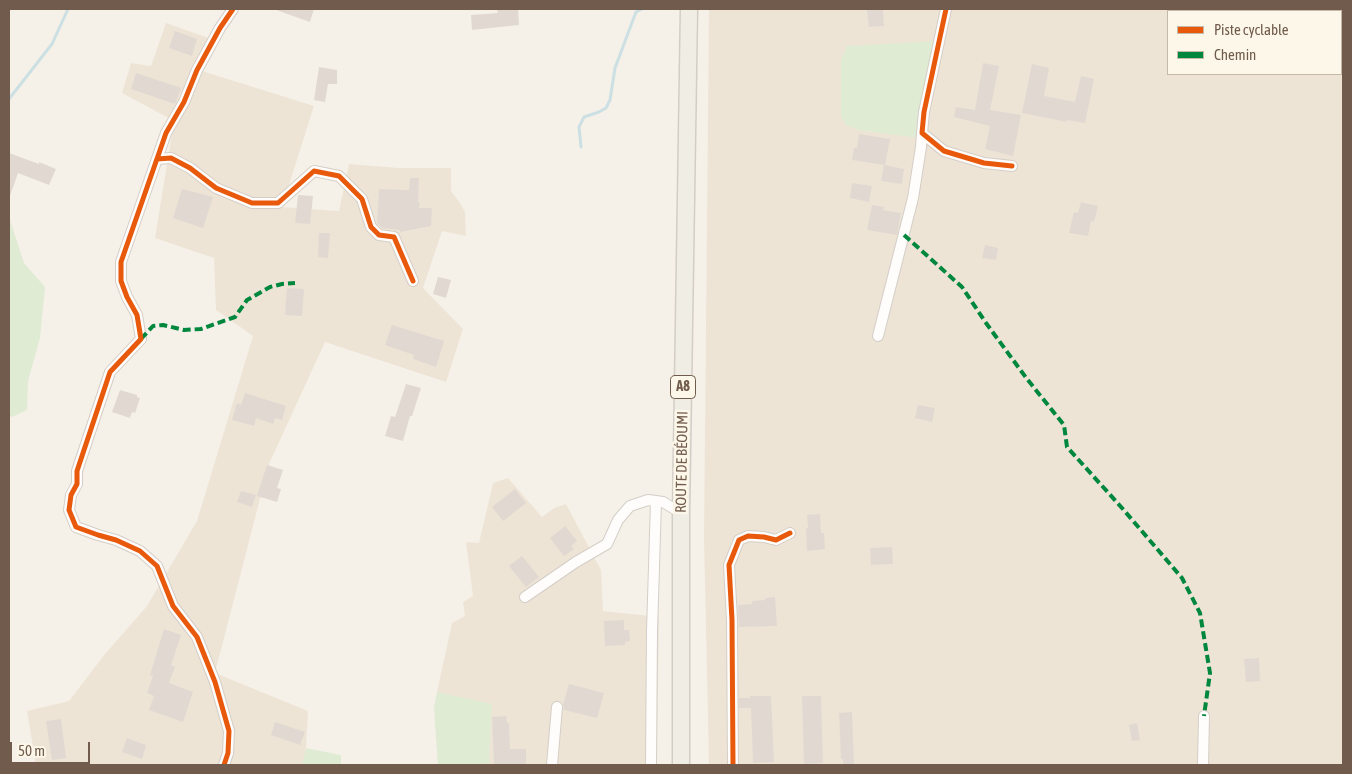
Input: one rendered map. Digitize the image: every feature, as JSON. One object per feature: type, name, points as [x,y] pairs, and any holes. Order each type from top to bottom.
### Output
[{"type":"main road","name":"ROUTE DE BÉOUMI","points":[[681,765],[681,513],[689,9]]},
{"type":"street","points":[[224,765],[228,753],[229,731],[215,682],[197,637],[173,606],[156,566],[140,551],[116,540],[76,527],[69,510],[72,495],[77,484],[77,471],[110,372],[141,339],[137,315],[121,281],[121,262],[166,133],[184,102],[197,70],[220,28],[233,9]]},
{"type":"street","points":[[878,336],[913,198],[922,147],[924,112],[946,9]]},
{"type":"street","points":[[922,133],[944,151],[984,163],[1012,166]]},
{"type":"street","points":[[157,159],[171,158],[190,168],[216,188],[252,203],[278,203],[314,172],[339,176],[362,199],[371,227],[379,235],[394,237],[413,281]]},
{"type":"street","points":[[526,597],[576,562],[607,544],[618,520],[630,506],[648,500],[663,502],[681,513]]},
{"type":"street","points":[[651,765],[652,622],[656,502]]},
{"type":"street","points":[[733,765],[732,620],[729,565],[739,540],[748,536],[776,540],[790,533]]},
{"type":"street","points":[[552,765],[557,707]]},
{"type":"street","points":[[1203,765],[1204,716]]},
{"type":"shaded area","points":[[709,9],[1343,9],[1343,765],[709,765],[704,538]]},
{"type":"shaded area","points":[[166,23],[211,39],[202,71],[314,106],[282,207],[339,211],[349,164],[399,168],[451,168],[451,191],[465,212],[466,236],[442,231],[423,288],[463,329],[446,382],[325,342],[269,464],[215,673],[308,711],[306,748],[302,765],[36,765],[27,711],[69,701],[105,654],[147,606],[197,521],[253,336],[216,310],[214,258],[155,238],[174,121],[122,93],[131,63],[151,66]]},
{"type":"shaded area","points":[[508,478],[542,517],[554,508],[566,504],[601,570],[603,611],[659,617],[657,765],[475,765],[489,762],[437,692],[452,623],[465,616],[463,602],[473,596],[466,542],[479,543],[493,483]]},
{"type":"green space","points":[[936,41],[927,139],[858,130],[846,125],[841,116],[841,60],[847,46]]},
{"type":"green space","points":[[9,217],[24,263],[45,287],[40,338],[28,381],[27,410],[12,417],[9,415]]},
{"type":"green space","points":[[437,692],[492,704],[489,763],[438,765],[434,708]]},
{"type":"green space","points":[[306,748],[341,755],[341,765],[302,765]]},
{"type":"building","points":[[276,9],[314,9],[310,22]]},
{"type":"building","points":[[518,9],[519,25],[472,30],[471,15],[498,13],[497,10]]},
{"type":"building","points":[[867,9],[883,9],[884,26],[869,27]]},
{"type":"building","points":[[175,31],[197,39],[192,56],[169,48]]},
{"type":"building","points":[[983,63],[999,66],[990,110],[1021,115],[1013,156],[985,149],[990,126],[954,117],[956,107],[975,110]]},
{"type":"building","points":[[1032,64],[1049,68],[1044,96],[1075,102],[1081,76],[1094,79],[1085,123],[1067,120],[1067,122],[1022,113]]},
{"type":"building","points":[[319,67],[337,70],[337,84],[328,84],[325,102],[314,100]]},
{"type":"building","points":[[136,73],[181,88],[175,104],[131,89]]},
{"type":"building","points":[[859,134],[890,139],[885,165],[904,169],[902,184],[881,181],[884,165],[852,160],[854,148],[857,148]]},
{"type":"building","points":[[9,153],[56,169],[49,185],[18,173],[9,196]]},
{"type":"building","points":[[410,178],[419,178],[419,208],[432,208],[431,226],[400,232],[400,230],[382,228],[377,223],[379,189],[409,190]]},
{"type":"building","points":[[852,183],[872,186],[869,202],[850,198]]},
{"type":"building","points":[[182,189],[213,197],[203,228],[173,218]]},
{"type":"building","points":[[298,195],[313,196],[310,224],[295,223]]},
{"type":"building","points":[[1081,202],[1098,206],[1094,222],[1091,221],[1088,236],[1069,233],[1074,212],[1078,213]]},
{"type":"building","points":[[872,205],[884,207],[883,210],[901,213],[897,235],[867,230]]},
{"type":"building","points":[[319,233],[330,233],[328,258],[318,257]]},
{"type":"building","points":[[985,245],[998,248],[996,260],[982,258]]},
{"type":"building","points":[[438,277],[451,280],[446,298],[433,294]]},
{"type":"building","points":[[287,288],[304,289],[302,316],[285,315]]},
{"type":"building","points":[[392,325],[444,341],[436,367],[413,359],[414,355],[385,345]]},
{"type":"building","points":[[406,384],[421,388],[403,441],[385,436],[391,416],[395,417]]},
{"type":"building","points":[[120,390],[137,395],[140,398],[135,413],[132,412],[130,418],[112,412]]},
{"type":"building","points":[[245,393],[286,406],[282,420],[275,418],[273,424],[256,418],[254,426],[232,420],[237,403],[241,405]]},
{"type":"building","points":[[918,405],[935,408],[932,422],[915,418]]},
{"type":"building","points":[[267,465],[283,470],[277,488],[281,489],[277,502],[257,496]]},
{"type":"building","points":[[515,489],[526,503],[503,521],[492,507]]},
{"type":"building","points":[[241,491],[256,495],[252,507],[237,502]]},
{"type":"building","points":[[820,514],[821,533],[824,533],[825,549],[807,551],[807,515]]},
{"type":"building","points":[[565,526],[577,541],[571,546],[574,549],[564,556],[550,538]]},
{"type":"building","points":[[892,547],[893,564],[871,565],[870,548]]},
{"type":"building","points":[[522,556],[539,577],[526,587],[509,566]]},
{"type":"building","points":[[775,597],[777,626],[739,627],[738,605],[752,604],[752,601]]},
{"type":"building","points":[[624,620],[624,630],[629,630],[630,641],[625,642],[625,645],[605,646],[604,621]]},
{"type":"building","points":[[164,629],[181,635],[171,665],[175,667],[169,683],[193,692],[183,722],[149,710],[154,696],[147,693],[153,676],[150,675]]},
{"type":"building","points":[[1259,658],[1260,681],[1246,682],[1244,659]]},
{"type":"building","points":[[569,684],[604,693],[597,718],[564,710],[563,705]]},
{"type":"building","points":[[750,696],[771,696],[774,762],[753,763],[751,708],[739,708],[739,698],[750,698]]},
{"type":"building","points":[[802,696],[821,696],[823,763],[804,764]]},
{"type":"building","points":[[852,712],[854,765],[843,765],[843,759],[841,759],[839,713]]},
{"type":"building","points":[[506,716],[507,723],[509,723],[510,749],[526,749],[526,764],[494,765],[492,717]]},
{"type":"building","points":[[61,719],[66,758],[52,760],[46,721]]},
{"type":"building","points":[[275,722],[305,732],[300,745],[271,735]]},
{"type":"building","points":[[1137,723],[1140,740],[1132,741],[1129,725]]},
{"type":"building","points":[[127,738],[146,745],[142,759],[122,752]]},
{"type":"waterway","points":[[9,99],[52,44],[68,9]]},
{"type":"waterway","points":[[581,147],[579,127],[584,117],[606,108],[610,100],[615,68],[636,12],[642,9]]},
{"type":"marked path","points":[[904,235],[962,287],[1027,379],[1064,425],[1067,447],[1182,578],[1200,613],[1210,673],[1204,716]]},
{"type":"marked path","points":[[141,339],[153,326],[163,325],[184,330],[201,329],[235,317],[247,300],[270,287],[295,283]]},
{"type":"cycle path","points":[[224,765],[228,753],[229,731],[215,682],[197,637],[173,606],[157,566],[140,551],[116,540],[76,527],[69,510],[71,495],[77,484],[77,471],[110,372],[141,339],[137,315],[121,281],[121,262],[166,133],[184,102],[197,70],[220,28],[233,9]]},
{"type":"cycle path","points":[[946,9],[924,112],[922,133],[944,151],[984,163],[1012,166]]},
{"type":"cycle path","points":[[157,159],[171,158],[190,168],[216,188],[252,203],[278,203],[314,171],[339,176],[362,199],[371,227],[379,235],[394,237],[413,281]]},
{"type":"cycle path","points":[[733,765],[732,620],[729,565],[739,540],[748,536],[776,540],[790,533]]}]
